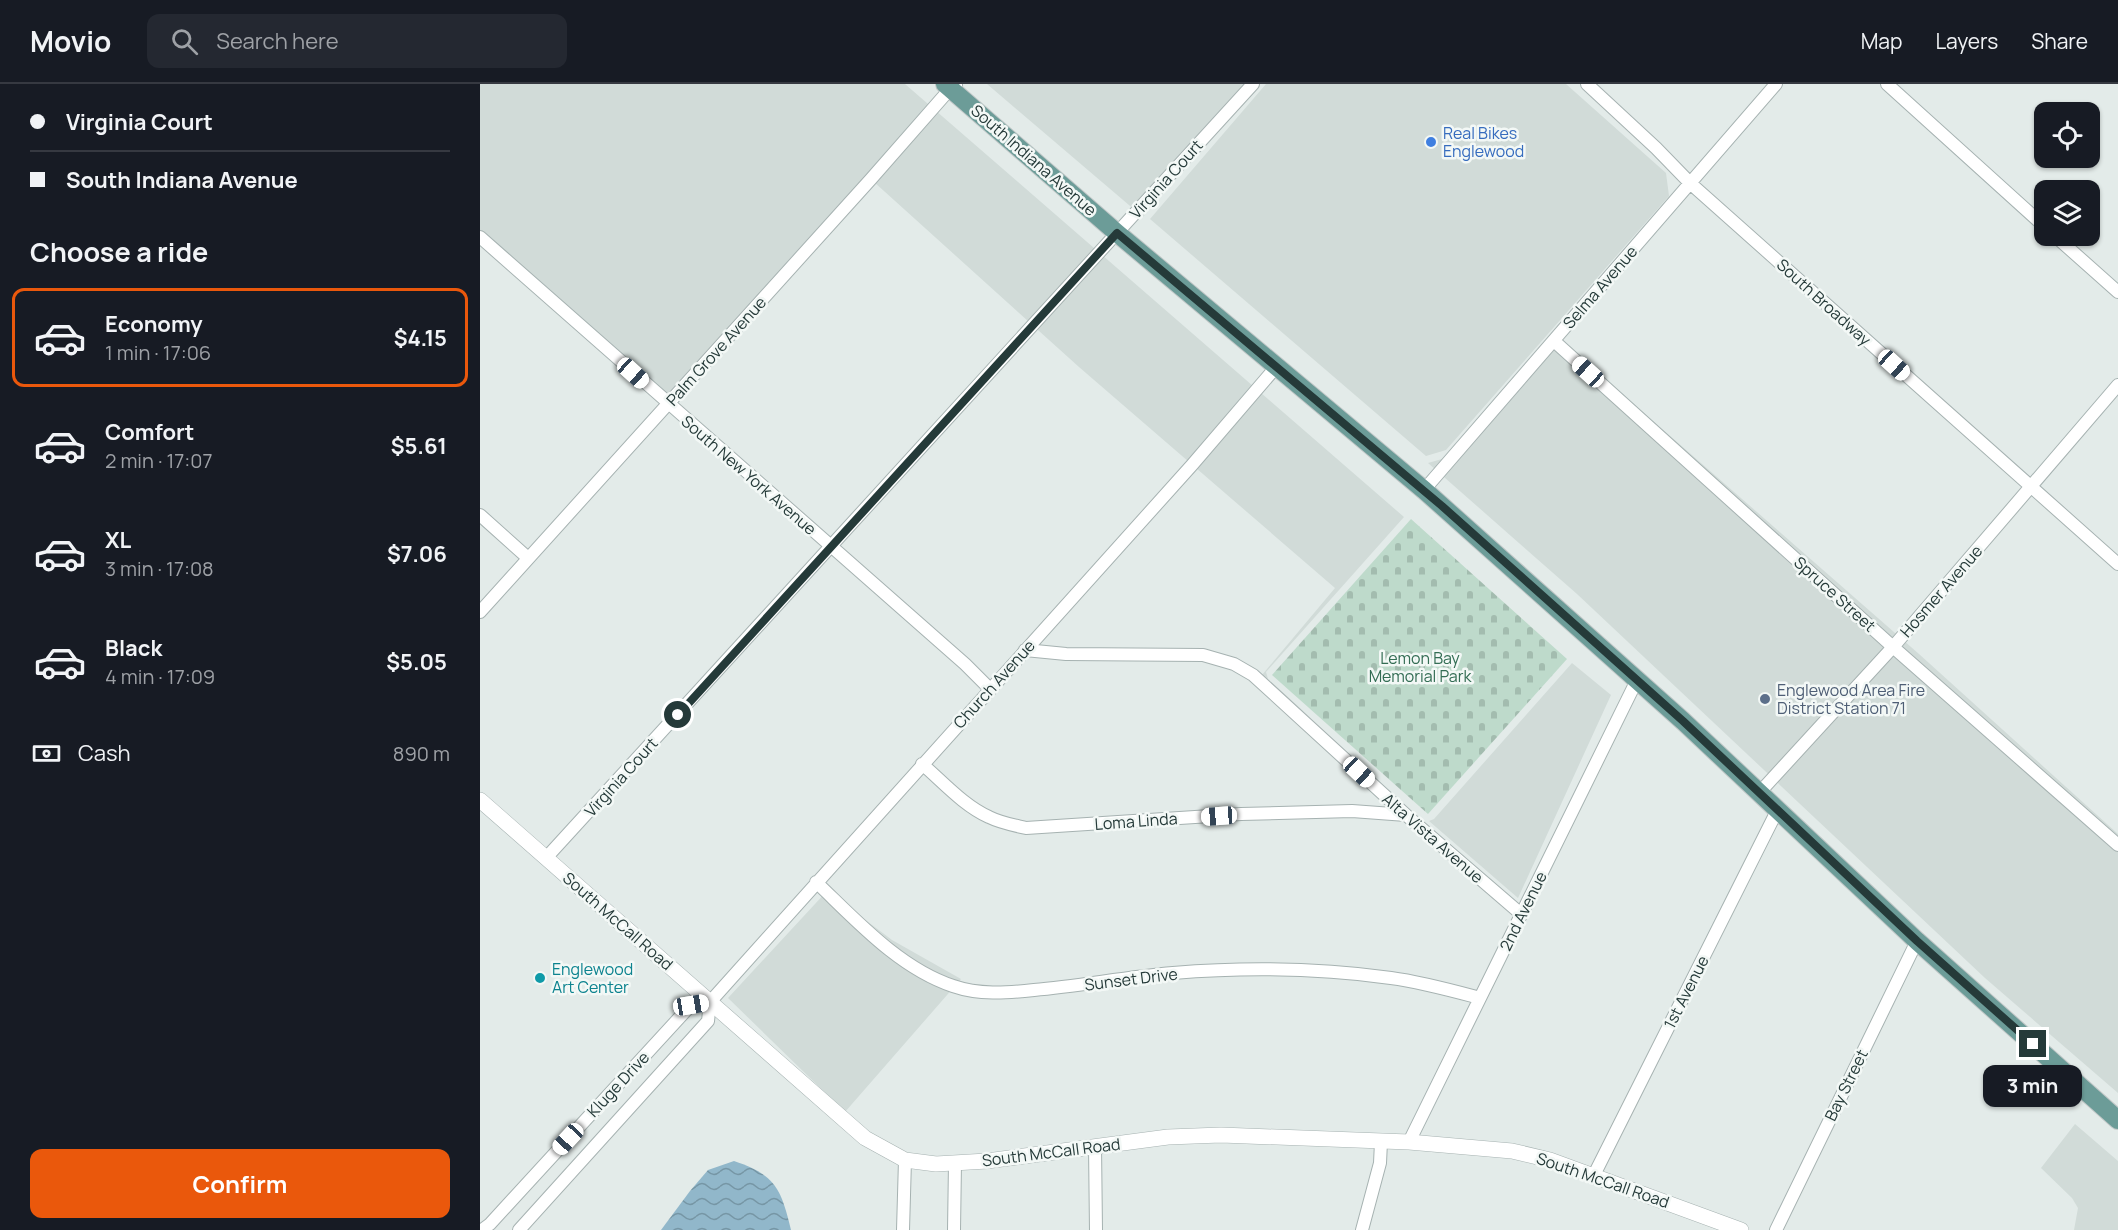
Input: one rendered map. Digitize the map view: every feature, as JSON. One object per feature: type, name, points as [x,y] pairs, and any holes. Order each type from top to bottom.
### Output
[{"type":"main road","name":"South Indiana Avenue","points":[[951,85],[1117,233],[1424,490],[1760,792],[1917,941],[2117,1118]]},
{"type":"street","name":"Virginia Court","points":[[546,858],[1253,84]]},
{"type":"street","name":"South Broadway","points":[[1587,84],[1690,183],[2118,564]]},
{"type":"street","name":"Selma Avenue","points":[[1424,490],[1776,84]]},
{"type":"street","points":[[1887,84],[2034,217]]},
{"type":"street","name":"Palm Grove Avenue","points":[[480,612],[669,404],[951,85]]},
{"type":"street","name":"South New York Avenue","points":[[480,237],[990,689]]},
{"type":"street","points":[[2066,246],[2118,292]]},
{"type":"street","name":"Spruce Street","points":[[1554,341],[1893,647],[2118,844]]},
{"type":"street","name":"Church Avenue","points":[[710,1002],[1277,366]]},
{"type":"street","name":"Hosmer Avenue","points":[[1760,792],[1893,647],[2118,386]]},
{"type":"street","points":[[480,515],[528,558]]},
{"type":"street","name":"Alta Vista Avenue","points":[[1025,650],[1066,654],[1203,655],[1234,664],[1253,675],[1406,815],[1521,914]]},
{"type":"street","name":"2nd Avenue","points":[[1409,1142],[1637,680]]},
{"type":"street","name":"Loma Linda","points":[[922,764],[981,813],[1003,823],[1026,828],[1263,813],[1352,811],[1406,815]]},
{"type":"street","name":"South McCall Road","points":[[480,800],[865,1138],[905,1160],[936,1164],[987,1161],[1168,1137],[1221,1135],[1409,1142],[1512,1151],[1550,1160],[1741,1230]]},
{"type":"street","name":"1st Avenue","points":[[1594,1175],[1778,809]]},
{"type":"street","name":"Sunset Drive","points":[[816,882],[903,959],[940,981],[970,990],[1007,993],[1172,973],[1284,969],[1393,978],[1480,998]]},
{"type":"street","name":"Bay Street","points":[[1776,1230],[1917,941]]},
{"type":"street","points":[[519,1230],[708,1021],[710,1002]]},
{"type":"street","name":"Kluge Drive","points":[[482,1230],[691,1005],[710,1002]]},
{"type":"street","points":[[1362,1230],[1380,1162],[1380,1142]]},
{"type":"street","points":[[1095,1146],[1096,1230]]},
{"type":"street","points":[[903,1230],[905,1160]]},
{"type":"street","points":[[954,1230],[955,1163]]},
{"type":"shaded area","points":[[480,84],[905,84],[1404,517],[1266,672],[1268,679],[1312,719],[1262,675],[1335,588],[1079,367],[874,182],[676,403],[480,231]]},
{"type":"shaded area","points":[[987,84],[1257,84],[1143,217]]},
{"type":"shaded area","points":[[1266,84],[1566,84],[1666,173],[1669,196],[1446,450],[1426,456],[1150,219]]},
{"type":"shaded area","points":[[1556,336],[1919,654],[2118,834],[2118,1093],[1985,978],[1577,594],[1428,463],[1449,457]]},
{"type":"shaded area","points":[[1572,663],[1611,695],[1518,898],[1429,821],[1434,819]]},
{"type":"shaded area","points":[[827,891],[892,940],[961,979],[845,1112],[728,998]]},
{"type":"shaded area","points":[[2075,1124],[2118,1161],[2118,1230],[2074,1230],[2078,1208],[2072,1198],[2041,1168]]},
{"type":"green space","name":"Lemon Bay Memorial Park","points":[[1411,519],[1567,659],[1428,814],[1272,675]]},
{"type":"water","points":[[734,1161],[759,1172],[774,1185],[784,1204],[791,1230],[661,1230],[708,1170]]},
{"type":"place","name":"Real Bikes Englewood","points":[[1431,142]]},
{"type":"place","name":"Englewood Area Fire District Station 71","points":[[1765,699]]},
{"type":"place","name":"Englewood Art Center","points":[[540,978]]},
{"type":"route","points":[[678,715],[1117,233],[1442,506],[1683,721],[1917,941],[2033,1044]]}]
